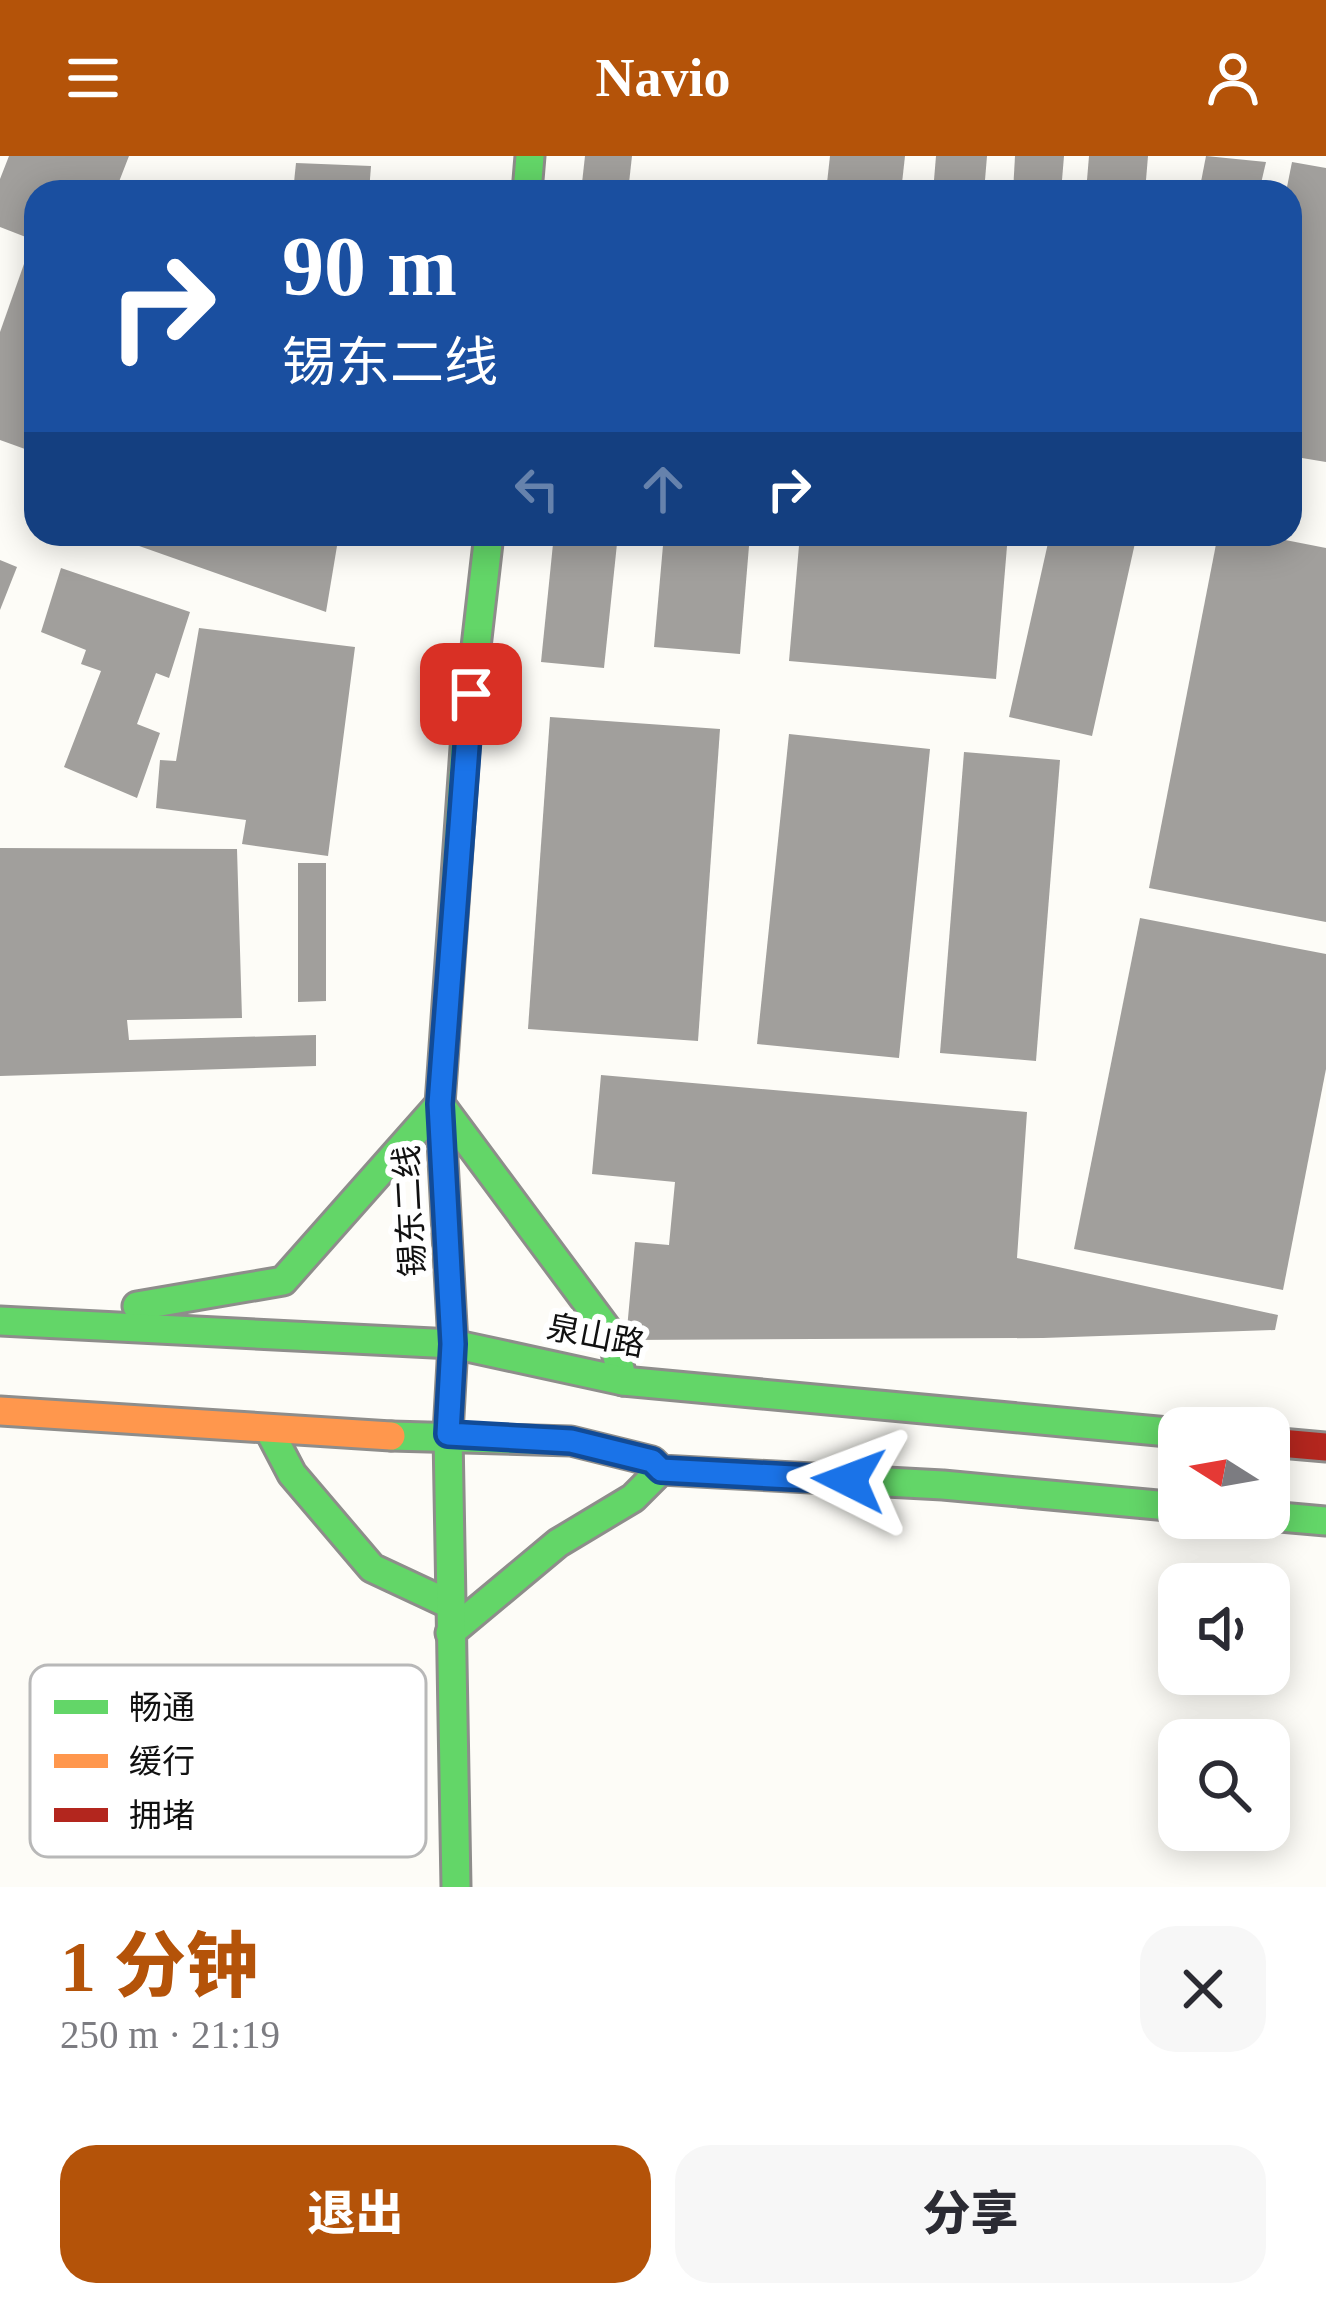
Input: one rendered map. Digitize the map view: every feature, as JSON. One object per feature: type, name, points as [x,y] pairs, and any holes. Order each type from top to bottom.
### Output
[{"type":"main road","name":"锡东二线","points":[[455,1887],[448,1434],[453,1344],[440,1104],[466,734],[488,546]]},
{"type":"main road","points":[[49,1321],[283,1281],[440,1104],[612,1336],[622,1381]]},
{"type":"main road","name":"泉山路","points":[[0,1321],[453,1344],[622,1381],[1158,1431]]},
{"type":"main road","points":[[0,1412],[121,1415],[270,1432],[571,1441],[652,1461],[661,1470],[943,1485],[1158,1505]]},
{"type":"main road","points":[[270,1432],[292,1474],[372,1568],[449,1604]]},
{"type":"main road","points":[[1290,1444],[1326,1447]]},
{"type":"main road","points":[[450,1633],[558,1543],[633,1498],[661,1470]]},
{"type":"main road","points":[[1290,1518],[1326,1521]]},
{"type":"building","points":[[9,156],[129,156],[120,180],[24,180],[24,236],[0,227],[0,179]]},
{"type":"building","points":[[585,156],[632,156],[629,180],[582,180]]},
{"type":"building","points":[[830,156],[905,156],[902,180],[827,180]]},
{"type":"building","points":[[936,156],[987,156],[985,180],[934,180]]},
{"type":"building","points":[[1015,156],[1064,156],[1062,180],[1014,180]]},
{"type":"building","points":[[1089,156],[1148,156],[1146,180],[1087,180]]},
{"type":"building","points":[[1206,156],[1266,162],[1262,180],[1201,180]]},
{"type":"building","points":[[1292,162],[1326,168],[1326,462],[1302,458],[1302,180],[1288,180]]},
{"type":"building","points":[[296,163],[371,166],[370,180],[294,180]]},
{"type":"building","points":[[24,264],[24,449],[0,440],[0,332]]},
{"type":"building","points":[[1302,543],[1326,548],[1326,922],[1149,888],[1216,546]]},
{"type":"building","points":[[139,546],[337,546],[326,612]]},
{"type":"building","points":[[553,546],[617,546],[604,668],[541,662]]},
{"type":"building","points":[[663,546],[749,546],[740,654],[654,647]]},
{"type":"building","points":[[799,546],[1007,546],[996,679],[789,661]]},
{"type":"building","points":[[1047,546],[1134,546],[1092,736],[1009,717]]},
{"type":"building","points":[[0,560],[17,567],[0,610]]},
{"type":"building","points":[[61,568],[190,612],[169,678],[156,673],[137,724],[160,733],[137,798],[64,767],[101,671],[81,664],[86,650],[41,632]]},
{"type":"building","points":[[199,628],[355,647],[328,856],[242,844],[246,820],[156,808],[160,760],[176,761]]},
{"type":"building","points":[[550,717],[720,729],[698,1041],[528,1029]]},
{"type":"building","points":[[789,734],[930,749],[899,1058],[757,1044]]},
{"type":"building","points":[[964,752],[1060,760],[1036,1061],[940,1053]]},
{"type":"building","points":[[0,848],[237,849],[242,1018],[127,1020],[129,1040],[316,1035],[316,1066],[0,1076]]},
{"type":"building","points":[[298,863],[326,863],[326,1001],[298,1002]]},
{"type":"building","points":[[1140,918],[1326,954],[1326,1069],[1283,1290],[1074,1249]]},
{"type":"building","points":[[601,1075],[1027,1112],[1017,1258],[1278,1315],[1275,1330],[1043,1338],[626,1340],[635,1242],[669,1245],[675,1182],[592,1174]]},
{"type":"traffic: fast","points":[[528,180],[530,156]]},
{"type":"traffic: fast","points":[[456,1887],[448,1434],[453,1344],[440,1104],[466,734],[488,546]]},
{"type":"traffic: fast","points":[[137,1306],[283,1281],[440,1104],[612,1336],[623,1381]]},
{"type":"traffic: fast","points":[[0,1321],[453,1344],[623,1381],[1158,1431]]},
{"type":"traffic: fast","points":[[270,1432],[292,1474],[372,1568],[449,1604]]},
{"type":"traffic: fast","points":[[391,1436],[571,1441],[652,1461],[661,1470],[943,1485],[1158,1505]]},
{"type":"traffic: fast","points":[[450,1633],[558,1543],[633,1498],[661,1470]]},
{"type":"traffic: fast","points":[[1290,1518],[1326,1521]]},
{"type":"traffic: slow","points":[[0,1411],[391,1436]]},
{"type":"traffic: jam","points":[[1290,1444],[1326,1447]]},
{"type":"route","points":[[471,694],[440,1104],[453,1344],[448,1434],[571,1441],[652,1461],[661,1470],[849,1480]]}]
